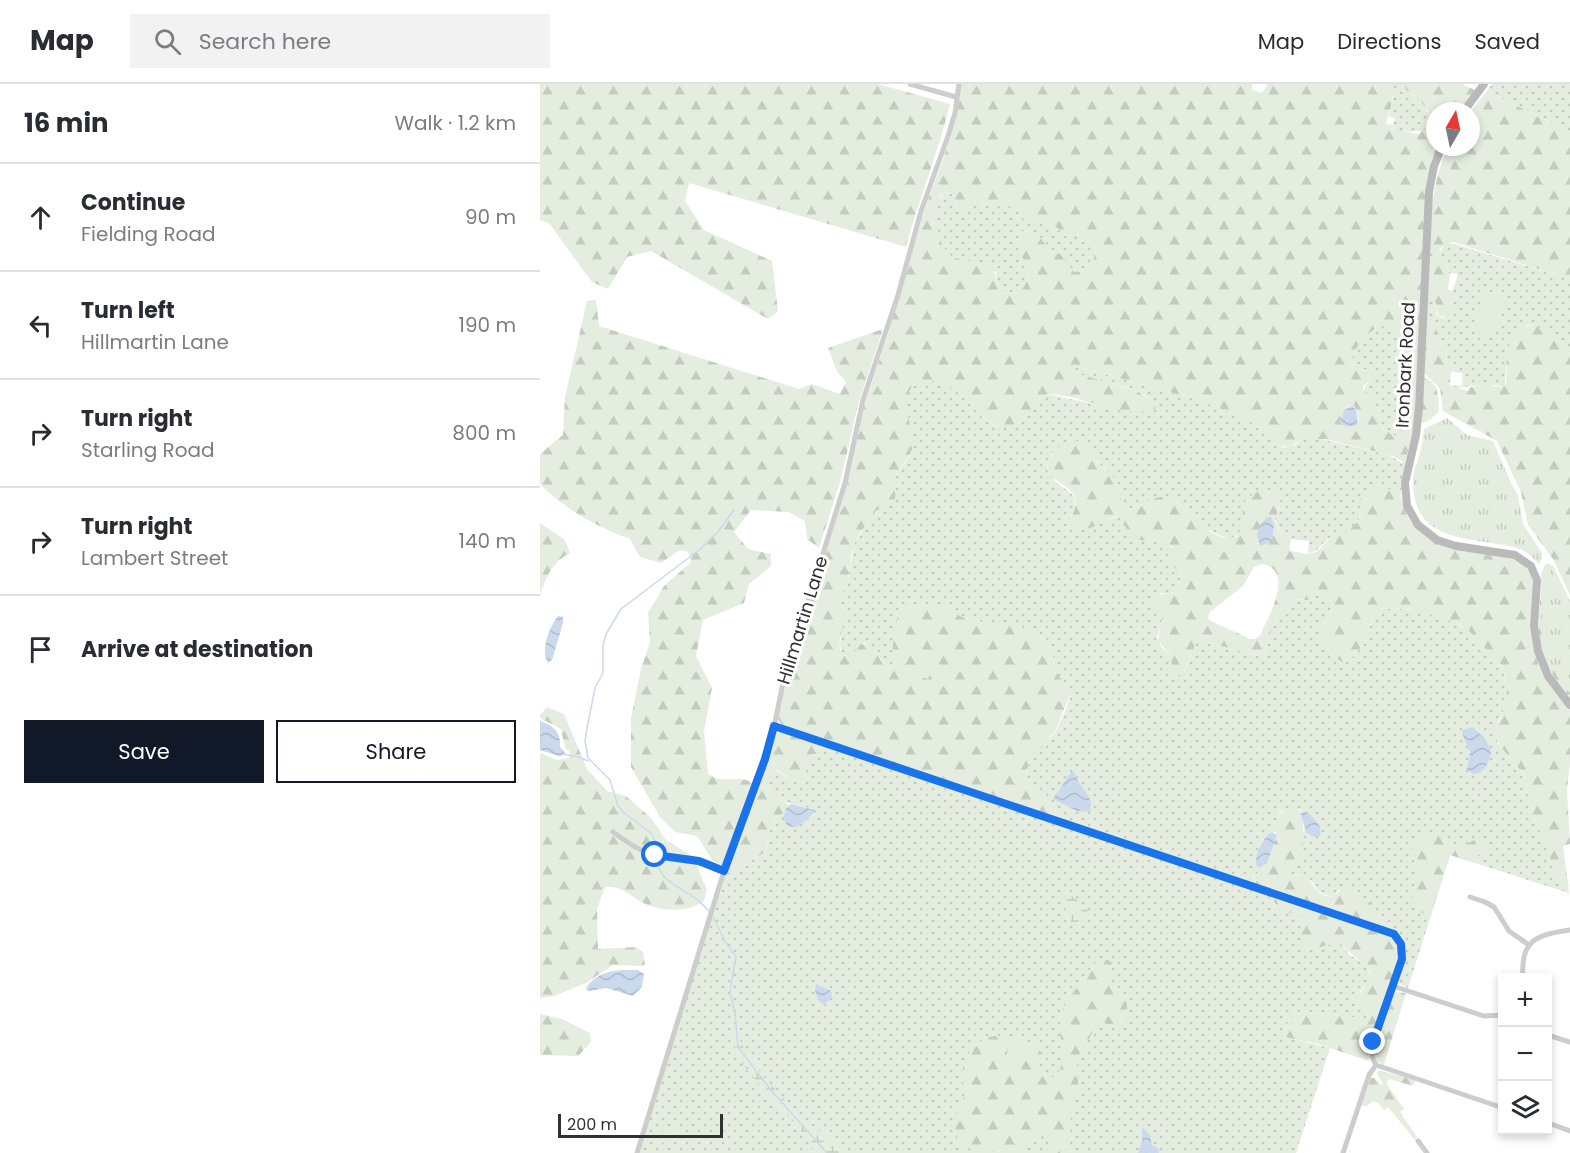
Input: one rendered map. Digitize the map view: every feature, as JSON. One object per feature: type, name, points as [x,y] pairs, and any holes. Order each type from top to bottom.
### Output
[{"type":"street","points":[[910,84],[956,97]]},
{"type":"street","name":"Hillmartin Lane","points":[[637,1153],[724,871],[765,759],[787,665],[845,483],[863,400],[898,295],[921,211],[948,136],[959,84]]},
{"type":"street","points":[[1471,102],[1484,84]]},
{"type":"street","name":"Ironbark Road","points":[[1438,156],[1430,182],[1418,420],[1406,476],[1406,499],[1414,520],[1437,540],[1456,546],[1515,555],[1531,566],[1537,580],[1534,626],[1538,651],[1548,676],[1570,705]]},
{"type":"street","points":[[774,726],[1394,934],[1403,950],[1402,959],[1373,1042],[1371,1057],[1376,1065],[1498,1106]]},
{"type":"street","points":[[613,832],[649,853],[668,858],[699,861],[724,871]]},
{"type":"street","points":[[1470,897],[1494,907],[1509,931],[1528,945]]},
{"type":"street","points":[[1523,973],[1523,960],[1528,945],[1541,935],[1570,930]]},
{"type":"street","points":[[1393,986],[1484,1016],[1498,1015]]},
{"type":"street","points":[[1552,1036],[1570,1042]]},
{"type":"street","points":[[1343,1153],[1369,1075],[1376,1065]]},
{"type":"street","points":[[1552,1124],[1570,1131]]},
{"type":"street","points":[[1418,1142],[1427,1153]]},
{"type":"green space","points":[[540,84],[878,84],[950,104],[906,247],[689,183],[685,201],[704,230],[772,261],[778,311],[768,319],[651,251],[627,257],[608,289],[592,282],[549,223],[540,220]]},
{"type":"green space","points":[[961,84],[1252,84],[1252,90],[1262,93],[1268,84],[1390,84],[1393,100],[1386,123],[1393,130],[1419,134],[1426,128],[1426,156],[1434,156],[1427,182],[1416,417],[1405,463],[1393,456],[1325,439],[1302,439],[1291,447],[1280,446],[1263,430],[1243,417],[1192,398],[1078,367],[1072,368],[1072,372],[1137,391],[1155,403],[1155,409],[1142,412],[1128,411],[1047,394],[1016,424],[1002,427],[990,423],[956,391],[942,383],[924,381],[910,390],[907,403],[913,437],[912,449],[896,476],[895,499],[889,505],[876,511],[858,536],[852,551],[847,586],[838,598],[844,612],[840,638],[841,650],[850,657],[860,645],[868,643],[882,661],[895,665],[894,635],[900,607],[905,604],[942,606],[962,617],[986,623],[1013,623],[1046,639],[1050,644],[1057,673],[1071,692],[1056,730],[1031,761],[1026,771],[1028,781],[1053,803],[1058,819],[787,727],[782,725],[778,719],[784,685],[825,552],[864,406],[890,328],[925,207],[955,120]],"holes":[[[946,192],[952,194],[957,207],[962,210],[981,203],[1016,209],[1024,219],[1056,227],[1070,238],[1090,242],[1096,247],[1094,258],[1083,271],[1074,272],[1062,256],[1047,247],[1037,233],[1025,230],[1020,234],[1019,242],[1027,279],[1018,293],[1002,294],[997,288],[992,266],[956,258],[944,248],[938,230],[938,202],[941,195]],[[1381,326],[1393,329],[1398,338],[1405,364],[1409,394],[1407,421],[1404,431],[1397,436],[1385,430],[1380,422],[1374,401],[1363,391],[1363,387],[1372,377],[1371,372],[1355,368],[1351,362],[1362,340]],[[1350,406],[1356,409],[1359,422],[1352,426],[1340,422],[1343,413]]]},
{"type":"green space","points":[[1390,84],[1405,84],[1408,92],[1423,102],[1426,108],[1424,131],[1400,132],[1390,128],[1388,124],[1393,125],[1395,119],[1389,116],[1393,100]]},
{"type":"green space","points":[[1405,84],[1462,84],[1475,90],[1466,102],[1426,102],[1426,108],[1406,90]]},
{"type":"green space","points":[[1492,84],[1570,84],[1570,132],[1487,91]]},
{"type":"green space","points":[[1487,91],[1570,132],[1570,279],[1453,242],[1445,243],[1438,252],[1429,247],[1434,196],[1444,156],[1480,156],[1478,102]]},
{"type":"green space","points":[[946,192],[952,194],[956,204],[968,208],[973,204],[981,203],[1011,207],[1017,210],[1024,219],[1056,227],[1070,238],[1090,242],[1096,247],[1094,258],[1083,271],[1074,272],[1056,253],[1047,248],[1037,233],[1025,230],[1020,234],[1019,242],[1027,272],[1025,286],[1019,293],[1002,294],[996,286],[996,273],[989,264],[955,258],[946,251],[936,224],[936,214],[940,197]]},
{"type":"green space","points":[[1448,242],[1570,279],[1570,349],[1559,345],[1534,326],[1527,325],[1510,343],[1505,378],[1506,387],[1482,385],[1456,388],[1451,385],[1462,386],[1463,373],[1452,372],[1454,369],[1447,362],[1446,349],[1441,344],[1436,328],[1426,325],[1427,293],[1435,300],[1437,316],[1444,318],[1451,312],[1451,291],[1457,274],[1451,273],[1450,275],[1446,265],[1432,256],[1429,258],[1429,247],[1441,251],[1444,244]]},
{"type":"green space","points":[[1432,256],[1443,258],[1450,275],[1448,289],[1451,291],[1452,305],[1447,317],[1438,316],[1435,300],[1427,293],[1429,258]]},
{"type":"green space","points":[[1484,290],[1502,295],[1505,299],[1495,334],[1491,336],[1472,330]]},
{"type":"green space","points":[[596,300],[599,326],[799,389],[812,384],[840,394],[846,382],[837,371],[828,348],[883,329],[858,405],[841,479],[819,548],[807,539],[805,521],[788,512],[751,510],[734,532],[748,549],[771,554],[771,566],[749,584],[744,603],[703,620],[696,656],[712,688],[704,731],[708,774],[721,779],[741,779],[753,783],[722,865],[713,861],[697,836],[675,832],[660,817],[631,767],[631,718],[641,669],[650,642],[648,613],[664,586],[691,562],[688,552],[680,550],[661,563],[640,557],[630,539],[582,516],[540,484],[540,454],[563,435],[565,397],[587,301]]},
{"type":"green space","points":[[1430,324],[1436,328],[1441,344],[1446,349],[1447,362],[1454,368],[1445,377],[1445,381],[1468,391],[1469,388],[1478,386],[1506,387],[1507,354],[1511,336],[1520,329],[1536,326],[1546,330],[1561,346],[1570,349],[1570,595],[1553,559],[1528,525],[1521,492],[1497,441],[1443,411],[1440,388],[1424,373],[1426,325]]},
{"type":"green space","points":[[1381,325],[1393,329],[1398,338],[1405,364],[1409,394],[1407,421],[1404,431],[1397,436],[1385,430],[1380,422],[1374,401],[1363,391],[1372,375],[1366,370],[1355,368],[1351,362],[1362,340]]},
{"type":"green space","points":[[1078,367],[1192,398],[1243,417],[1263,430],[1280,446],[1286,448],[1296,445],[1302,439],[1317,438],[1389,455],[1402,463],[1407,461],[1401,496],[1395,491],[1367,490],[1358,521],[1349,529],[1330,538],[1315,551],[1308,553],[1309,541],[1291,539],[1290,545],[1279,530],[1275,518],[1280,506],[1243,507],[1243,522],[1239,534],[1228,538],[1201,526],[1169,498],[1154,498],[1135,508],[1124,507],[1113,479],[1095,458],[1052,453],[1047,467],[1054,480],[1074,496],[1076,503],[1070,520],[1085,529],[1118,516],[1141,540],[1163,541],[1173,550],[1172,561],[1181,574],[1178,588],[1174,592],[1160,593],[1162,621],[1157,638],[1161,647],[1171,656],[1172,670],[1185,671],[1196,643],[1202,641],[1264,657],[1273,625],[1281,610],[1294,599],[1304,600],[1319,594],[1328,598],[1332,609],[1329,618],[1323,624],[1322,641],[1333,656],[1342,662],[1355,655],[1360,649],[1375,612],[1379,608],[1418,610],[1452,621],[1469,631],[1496,658],[1504,671],[1507,696],[1505,707],[1497,724],[1497,742],[1523,773],[1532,813],[1557,876],[1568,882],[1569,893],[1450,855],[1408,988],[1400,984],[1399,976],[1405,953],[1403,940],[1383,928],[1378,913],[1373,907],[1339,890],[1333,896],[1323,894],[1306,877],[1287,871],[1288,867],[1299,859],[1304,828],[1306,832],[1318,823],[1307,812],[1290,808],[1280,812],[1274,826],[1274,833],[1267,836],[1260,845],[1259,871],[1251,878],[1250,883],[1058,819],[1043,793],[1028,781],[1027,774],[1028,767],[1036,754],[1057,729],[1071,692],[1057,673],[1050,644],[1046,639],[1013,623],[986,623],[962,617],[942,606],[905,604],[900,607],[893,653],[896,660],[895,665],[886,664],[865,643],[860,645],[850,657],[842,654],[840,645],[844,612],[838,598],[847,586],[854,544],[873,514],[895,499],[896,476],[910,456],[912,442],[907,404],[911,388],[926,381],[945,383],[959,392],[982,417],[993,425],[1006,427],[1022,418],[1047,394],[1117,409],[1135,410],[1156,406],[1149,398],[1129,388],[1072,372],[1072,368]]},
{"type":"green space","points":[[1451,373],[1450,384],[1444,378]]},
{"type":"green space","points":[[1424,378],[1436,387],[1439,411],[1430,420],[1422,423],[1421,422]]},
{"type":"green space","points":[[1447,418],[1467,435],[1493,441],[1518,495],[1523,524],[1542,553],[1540,564],[1520,549],[1449,534],[1434,527],[1423,517],[1415,501],[1413,480],[1424,429]]},
{"type":"green space","points":[[1070,441],[1078,441],[1087,445],[1097,461],[1112,475],[1124,507],[1136,508],[1157,497],[1168,498],[1208,530],[1226,538],[1236,537],[1239,533],[1246,499],[1259,491],[1269,490],[1274,491],[1281,498],[1275,521],[1290,545],[1290,551],[1313,553],[1331,538],[1354,526],[1360,517],[1361,495],[1369,489],[1380,488],[1400,494],[1411,522],[1434,542],[1452,548],[1509,557],[1518,560],[1529,569],[1533,589],[1530,626],[1538,663],[1545,678],[1570,710],[1570,761],[1567,791],[1570,844],[1563,846],[1568,882],[1558,878],[1555,873],[1532,813],[1523,773],[1495,737],[1495,730],[1507,696],[1502,666],[1469,631],[1458,624],[1418,610],[1379,608],[1375,612],[1360,649],[1355,655],[1342,662],[1333,656],[1320,637],[1332,610],[1328,598],[1319,594],[1307,600],[1294,599],[1281,610],[1273,625],[1264,657],[1202,641],[1196,643],[1183,674],[1176,676],[1172,670],[1171,656],[1158,641],[1162,617],[1151,600],[1153,595],[1173,593],[1179,585],[1181,574],[1171,564],[1172,547],[1164,542],[1134,537],[1118,516],[1086,529],[1075,526],[1070,520],[1075,506],[1075,496],[1047,470],[1054,452],[1061,445]],"holes":[[[1267,517],[1272,540],[1258,544],[1259,530]],[[1262,564],[1272,568],[1277,575],[1278,584],[1277,595],[1260,636],[1250,639],[1209,620],[1210,612],[1243,586],[1254,567]]]},
{"type":"green space","points":[[540,523],[565,540],[570,553],[550,571],[540,596]]},
{"type":"green space","points":[[1547,563],[1553,566],[1570,601],[1570,699],[1550,671],[1541,648],[1539,623],[1541,576]]},
{"type":"green space","points":[[1549,564],[1570,602],[1570,693],[1552,665],[1542,634],[1544,570]]},
{"type":"green space","points":[[927,650],[938,656],[928,679],[917,674]]},
{"type":"green space","points":[[547,707],[564,714],[587,769],[607,791],[626,796],[651,818],[666,840],[692,856],[693,859],[660,854],[614,831],[612,834],[633,847],[651,854],[695,862],[707,890],[704,901],[698,905],[670,910],[648,905],[617,888],[605,887],[597,909],[598,949],[636,947],[643,952],[645,966],[613,965],[586,983],[554,996],[540,998],[540,753],[557,760],[569,758],[570,752],[565,748],[561,729],[540,718]]},
{"type":"green space","points":[[779,732],[827,745],[822,752],[809,755],[806,772],[802,778],[792,780],[777,770],[771,773],[768,783],[769,791],[789,805],[783,814],[772,821],[766,852],[749,860],[739,873],[732,876],[727,867],[775,734]]},
{"type":"green space","points":[[827,745],[1277,897],[1274,904],[1303,919],[1305,948],[1340,943],[1350,955],[1365,964],[1371,977],[1360,992],[1360,1006],[1367,1013],[1366,1019],[1301,1011],[1291,1018],[1285,1029],[1285,1037],[1330,1048],[1296,1153],[639,1153],[727,867],[729,873],[739,873],[749,860],[766,852],[769,830],[773,820],[777,817],[783,814],[783,817],[808,818],[814,815],[815,810],[785,802],[774,796],[769,791],[769,779],[775,770],[792,780],[804,776],[809,755],[818,754]]},
{"type":"green space","points":[[1296,807],[1302,812],[1303,844],[1298,861],[1288,867],[1287,871],[1294,875],[1306,876],[1323,895],[1334,895],[1344,888],[1357,894],[1375,908],[1383,928],[1250,883],[1251,878],[1258,874],[1259,868],[1266,863],[1270,854],[1277,836],[1273,828],[1278,816],[1287,809]]},
{"type":"green space","points":[[1425,835],[1439,837],[1456,846],[1483,838],[1489,846],[1486,852],[1477,856],[1475,863],[1450,855],[1430,918],[1415,908],[1412,901],[1416,871],[1412,850],[1417,839]]},
{"type":"green space","points":[[1067,894],[1074,897],[1089,912],[1088,916],[1077,924],[1072,923],[1064,905],[1064,897]]},
{"type":"green space","points":[[1277,897],[1390,935],[1398,944],[1400,958],[1372,1034],[1369,1061],[1318,1044],[1285,1037],[1285,1029],[1289,1021],[1301,1011],[1366,1019],[1367,1013],[1357,999],[1371,975],[1365,965],[1340,943],[1305,948],[1301,941],[1302,919],[1299,915],[1278,908],[1274,901]]},
{"type":"green space","points":[[1102,959],[1112,963],[1107,982],[1116,987],[1125,998],[1126,1017],[1121,1025],[1097,1020],[1078,1057],[1079,1093],[1071,1112],[1070,1143],[1063,1153],[1049,1153],[1051,1146],[1049,1140],[1045,1139],[1037,1140],[1015,1151],[983,1151],[963,1146],[956,1135],[955,1121],[964,1097],[962,1073],[964,1064],[972,1049],[992,1036],[1010,1039],[1005,1064],[1018,1067],[1023,1042],[1031,1043],[1039,1049],[1040,1075],[1046,1079],[1055,1076],[1062,1063],[1061,1013],[1095,963]]},
{"type":"green space","points":[[1396,992],[1406,993],[1384,1065],[1375,1059],[1374,1050],[1385,1012]]},
{"type":"green space","points":[[540,1014],[562,1019],[590,1033],[591,1042],[578,1056],[540,1055]]},
{"type":"green space","points":[[735,1022],[742,1045],[762,1074],[798,1113],[837,1143],[844,1153],[813,1153],[812,1143],[742,1063],[734,1041]]},
{"type":"green space","points":[[1010,1037],[1024,1039],[1018,1067],[1005,1064]]},
{"type":"green space","points":[[1378,1070],[1415,1080],[1413,1086],[1389,1079],[1386,1083],[1404,1109],[1400,1112],[1417,1137],[1415,1140],[1388,1107],[1384,1110],[1373,1101],[1367,1106],[1361,1106],[1371,1078],[1383,1084],[1377,1074]]},
{"type":"green space","points":[[678,1129],[681,1131],[680,1142],[655,1143],[655,1131]]},
{"type":"water","points":[[1352,406],[1356,409],[1358,424],[1346,426],[1340,422],[1344,410]]},
{"type":"water","points":[[1267,517],[1271,517],[1274,525],[1272,541],[1261,546],[1257,539],[1258,531]]},
{"type":"water","points":[[558,616],[563,617],[563,623],[552,660],[548,663],[545,646]]},
{"type":"water","points":[[540,721],[556,730],[560,747],[567,755],[559,756],[540,750]]},
{"type":"water","points":[[1472,727],[1485,738],[1491,751],[1486,766],[1476,774],[1467,769],[1470,753],[1462,733],[1463,730]]},
{"type":"water","points":[[1071,772],[1074,772],[1088,796],[1090,812],[1077,811],[1053,799]]},
{"type":"water","points":[[791,804],[816,812],[799,826],[792,827],[786,824],[783,817],[786,808]]},
{"type":"water","points":[[1302,812],[1307,812],[1317,822],[1321,832],[1320,836],[1313,837],[1306,832]]},
{"type":"water","points":[[1270,833],[1277,836],[1267,863],[1259,868],[1256,864],[1258,851]]},
{"type":"water","points":[[638,970],[644,974],[642,987],[633,996],[606,988],[589,991],[586,989],[593,980],[603,974]]},
{"type":"water","points":[[816,984],[831,991],[832,997],[826,1003],[822,1004],[817,997]]},
{"type":"water","points":[[1142,1128],[1148,1133],[1152,1145],[1158,1149],[1159,1153],[1138,1153],[1142,1141]]},
{"type":"waterway","points":[[656,851],[651,833],[618,806],[610,780],[588,758],[585,741],[595,688],[603,673],[603,646],[606,634],[621,609],[699,550],[717,533],[734,510]]},
{"type":"waterway","points":[[567,755],[588,761]]},
{"type":"waterway","points":[[656,860],[665,878],[697,899],[710,912]]},
{"type":"waterway","points":[[713,917],[736,957],[730,992],[735,1013],[738,1047],[770,1089],[827,1153]]},
{"type":"route","points":[[655,855],[699,861],[724,871],[765,759],[774,726],[1394,934],[1399,939],[1403,950],[1402,959],[1373,1042]]}]
